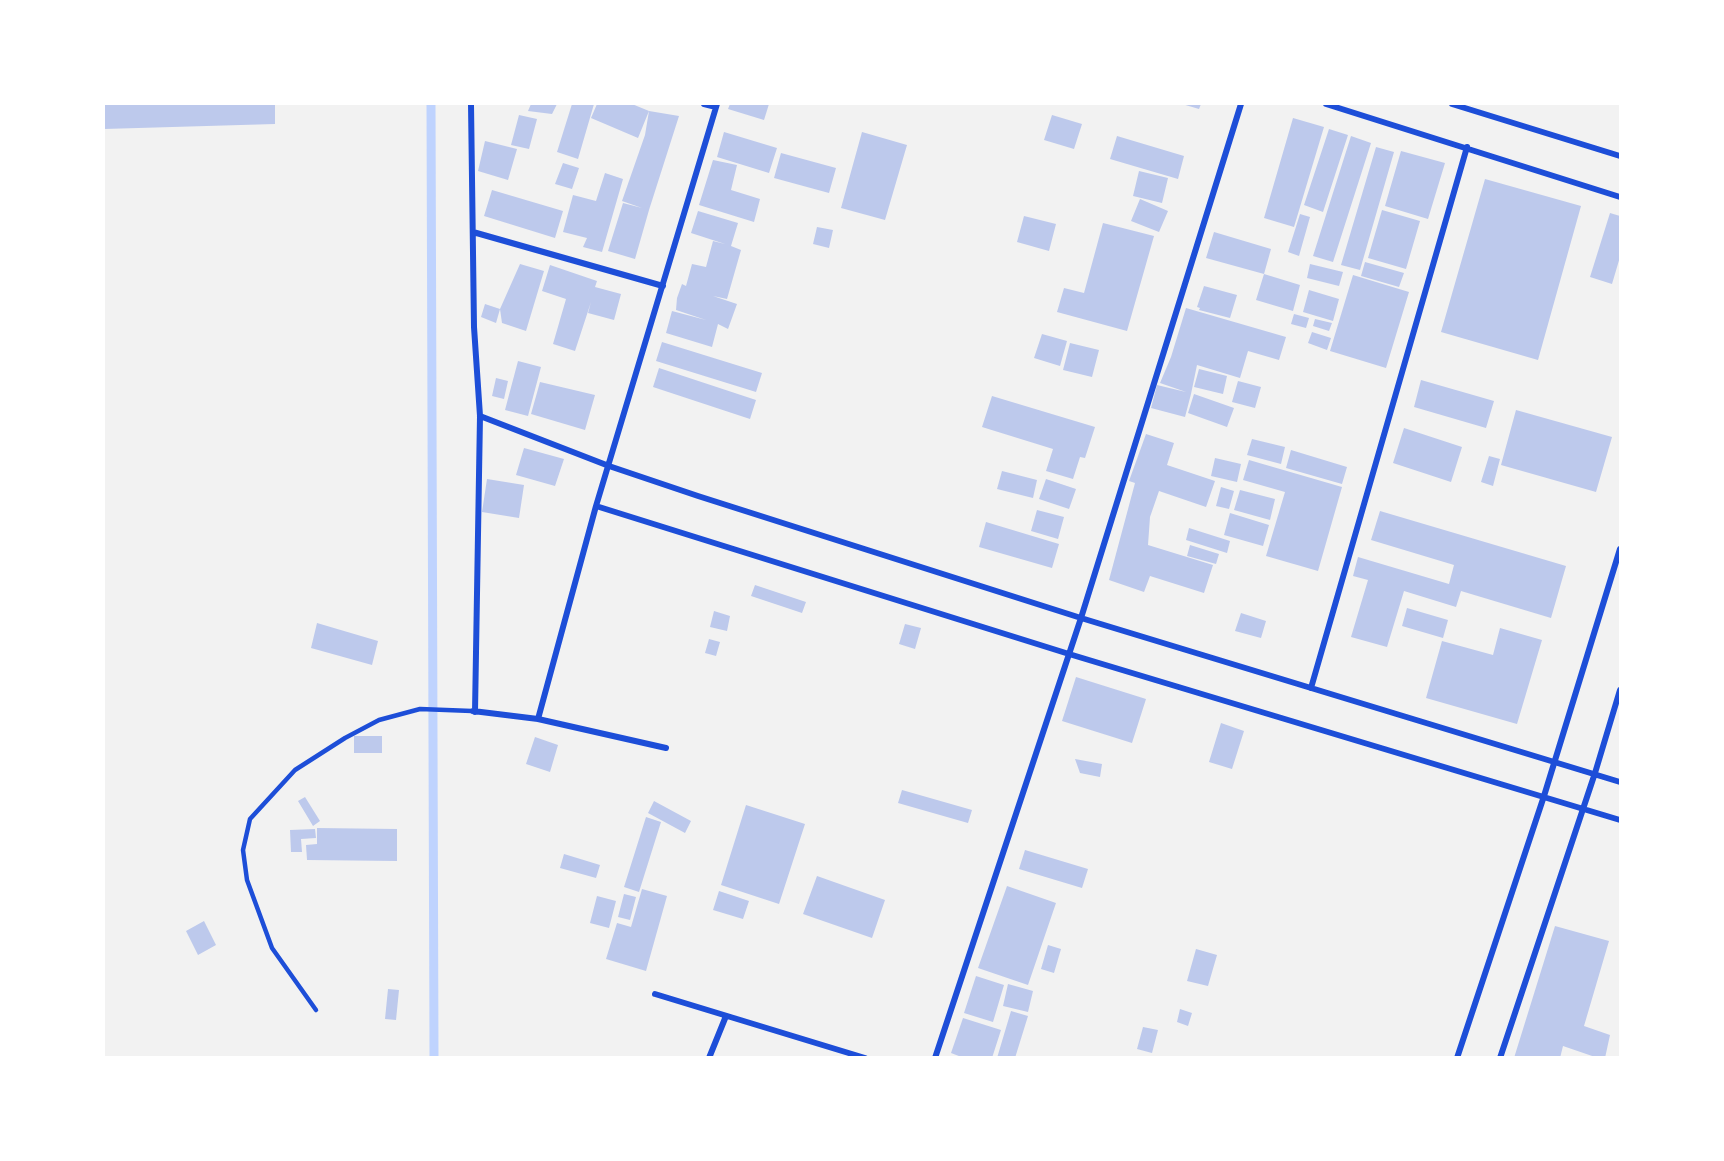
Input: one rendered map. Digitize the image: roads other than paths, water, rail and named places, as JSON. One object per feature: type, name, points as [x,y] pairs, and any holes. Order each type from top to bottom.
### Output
[{"type":"street","points":[[471,104],[474,327],[480,416],[474,711],[538,719],[666,748]]},
{"type":"street","points":[[538,719],[596,506],[717,105],[704,104]]},
{"type":"street","points":[[935,1058],[1081,618],[1241,104]]},
{"type":"street","points":[[1326,104],[1620,197]]},
{"type":"street","points":[[1452,104],[1620,156]]},
{"type":"street","points":[[1311,688],[1467,147]]},
{"type":"street","points":[[473,232],[663,286]]},
{"type":"street","points":[[480,416],[609,466],[698,496],[1081,618],[1620,782]]},
{"type":"street","points":[[596,506],[1069,654],[1620,820]]},
{"type":"street","points":[[1457,1058],[1544,796],[1620,549]]},
{"type":"street","points":[[1500,1058],[1584,808],[1620,690]]},
{"type":"street","points":[[655,994],[865,1058]]},
{"type":"street","points":[[709,1058],[726,1016]]},
{"type":"lane","points":[[316,1010],[272,948],[247,880],[243,850],[250,819],[295,770],[345,738],[379,720],[420,709],[474,711]]},
{"type":"waterway","points":[[431,104],[434,1058]]}]
